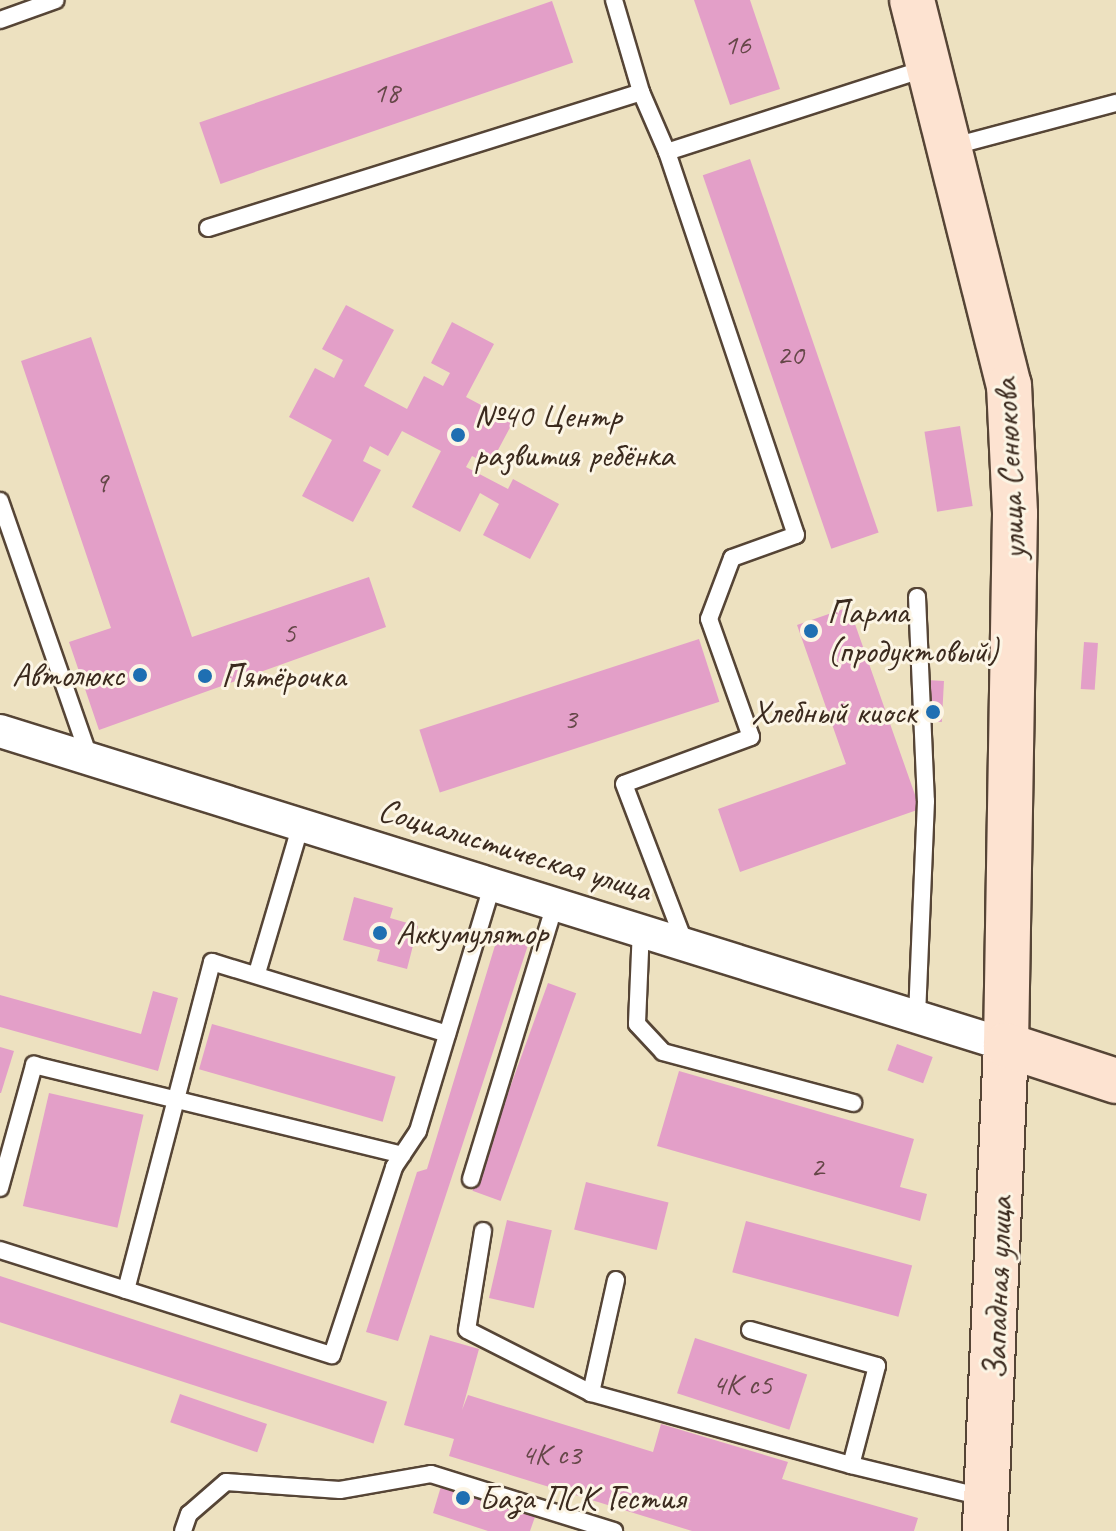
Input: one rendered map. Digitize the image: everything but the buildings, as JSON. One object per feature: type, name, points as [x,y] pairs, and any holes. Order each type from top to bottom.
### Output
[{"type":"main road","name":"улица Сенюкова","points":[[912,0],[954,146],[1009,385],[1015,514],[1006,1045]]},
{"type":"main road","points":[[1006,1045],[1116,1081]]},
{"type":"main road","name":"Западная улица","points":[[986,1515],[1006,1045]]},
{"type":"street","name":"Социалистическая улица","points":[[0,731],[302,821],[917,1013],[1006,1045]]},
{"type":"lane","points":[[0,20],[56,0]]},
{"type":"lane","points":[[614,0],[641,92],[667,152],[796,535],[732,558],[709,619],[751,737],[624,784],[684,941]]},
{"type":"lane","points":[[667,152],[933,66]]},
{"type":"lane","points":[[208,228],[641,92]]},
{"type":"lane","points":[[954,146],[1116,103]]},
{"type":"lane","points":[[0,501],[89,757]]},
{"type":"lane","points":[[917,597],[926,801],[917,1013]]},
{"type":"lane","points":[[257,973],[302,821]]},
{"type":"lane","points":[[0,1250],[332,1355],[402,1155],[418,1131],[493,882]]},
{"type":"lane","points":[[471,1179],[556,901]]},
{"type":"lane","points":[[641,928],[637,1024],[663,1052],[853,1103]]},
{"type":"lane","points":[[126,1290],[212,962],[257,973],[447,1034]]},
{"type":"lane","points":[[0,1188],[34,1065],[175,1095],[402,1155]]},
{"type":"lane","points":[[483,1231],[467,1330],[591,1393],[851,1465],[986,1515]]},
{"type":"lane","points":[[591,1393],[616,1280]]},
{"type":"lane","points":[[750,1330],[877,1366],[851,1465]]},
{"type":"lane","points":[[183,1531],[189,1514],[226,1482],[340,1490],[431,1474],[577,1526],[614,1531]]},
{"type":"place","name":"№40 Центр развития ребёнка","points":[[458,435]]},
{"type":"place","name":"Парма (продуктовый)","points":[[811,631]]},
{"type":"place","name":"Автолюкс","points":[[140,675]]},
{"type":"place","name":"Пятёрочка","points":[[205,676]]},
{"type":"place","name":"Хлебный киоск","points":[[933,712]]},
{"type":"place","name":"Аккумулятор","points":[[380,933]]},
{"type":"place","name":"База ПСК Гестия","points":[[463,1498]]}]
